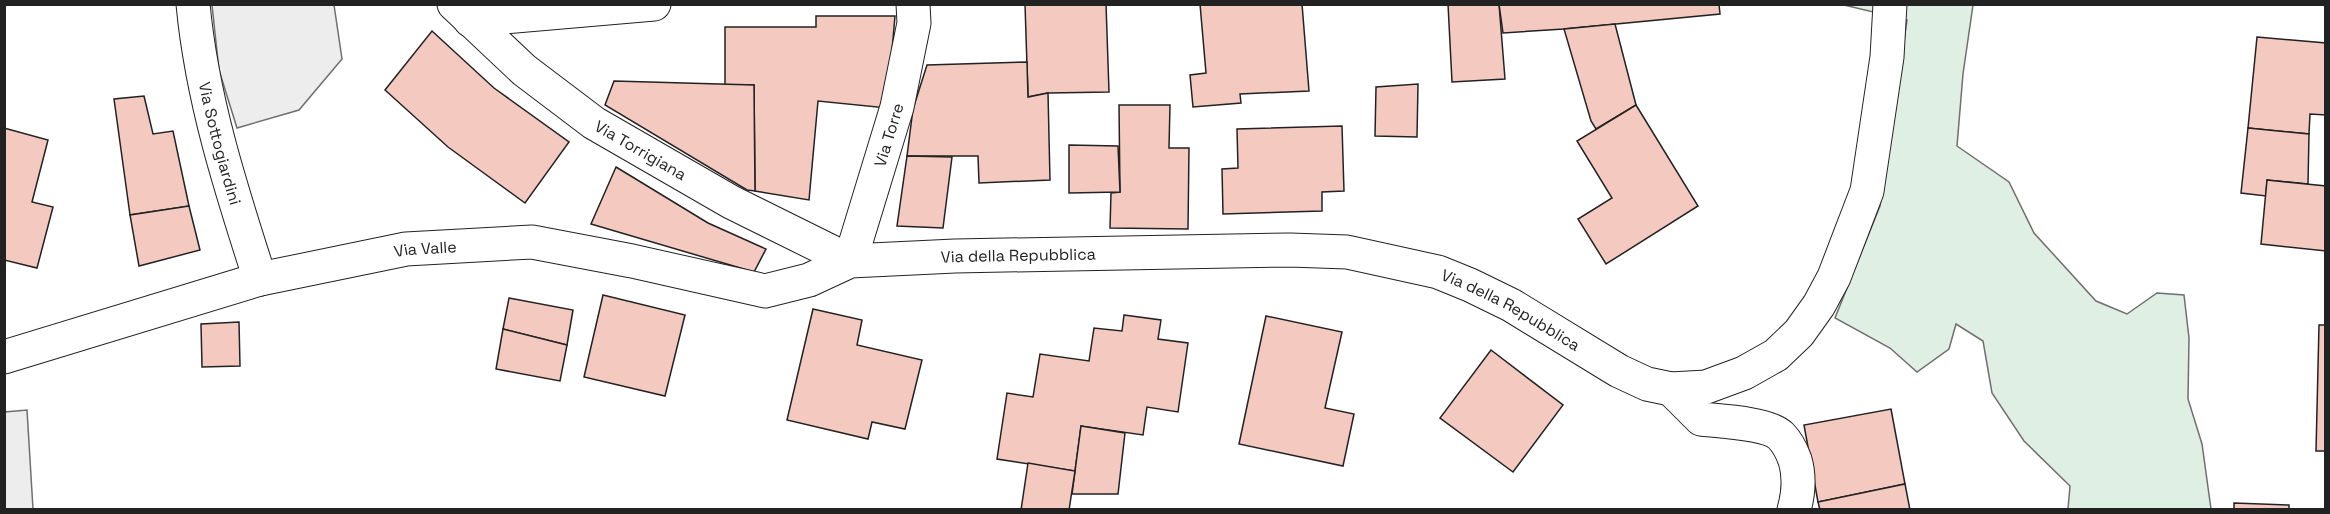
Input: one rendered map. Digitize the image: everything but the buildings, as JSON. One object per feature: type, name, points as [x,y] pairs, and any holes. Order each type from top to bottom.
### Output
[{"type":"street","name":"Via Sottogiardini","points":[[194,4],[202,71],[214,129],[260,279]]},
{"type":"street","points":[[462,12],[654,4]]},
{"type":"street","name":"Via Torre","points":[[850,261],[897,107],[914,23],[913,4]]},
{"type":"street","name":"Via della Repubblica","points":[[850,261],[955,256],[1278,250],[1347,252],[1438,272],[1470,285],[1510,305],[1619,371],[1647,384],[1671,389],[1706,387],[1744,372],[1776,355],[1799,333],[1819,305],[1834,277],[1867,191],[1887,57],[1890,4]]},
{"type":"street","name":"Via Torrigiana","points":[[462,12],[524,70],[594,123],[731,202],[850,261]]},
{"type":"street","name":"Via Valle","points":[[4,357],[260,279],[406,249],[532,242],[632,261],[765,291],[809,280],[850,261]]},
{"type":"street","points":[[1671,389],[1701,419],[1762,427],[1780,434],[1792,452],[1799,474],[1798,497],[1794,510]]},
{"type":"green space","points":[[1844,5],[1973,5],[1963,74],[1957,146],[2009,182],[2034,233],[2096,301],[2127,314],[2157,293],[2184,295],[2189,338],[2188,399],[2202,444],[2211,509],[2068,509],[2070,486],[2024,441],[1992,393],[1983,341],[1956,324],[1949,349],[1917,372],[1890,348],[1835,318],[1880,206],[1907,20]]},
{"type":"shaded area","points":[[212,5],[334,5],[342,59],[299,110],[237,128],[219,70]]},
{"type":"shaded area","points":[[27,410],[33,509],[5,509],[5,412]]}]
